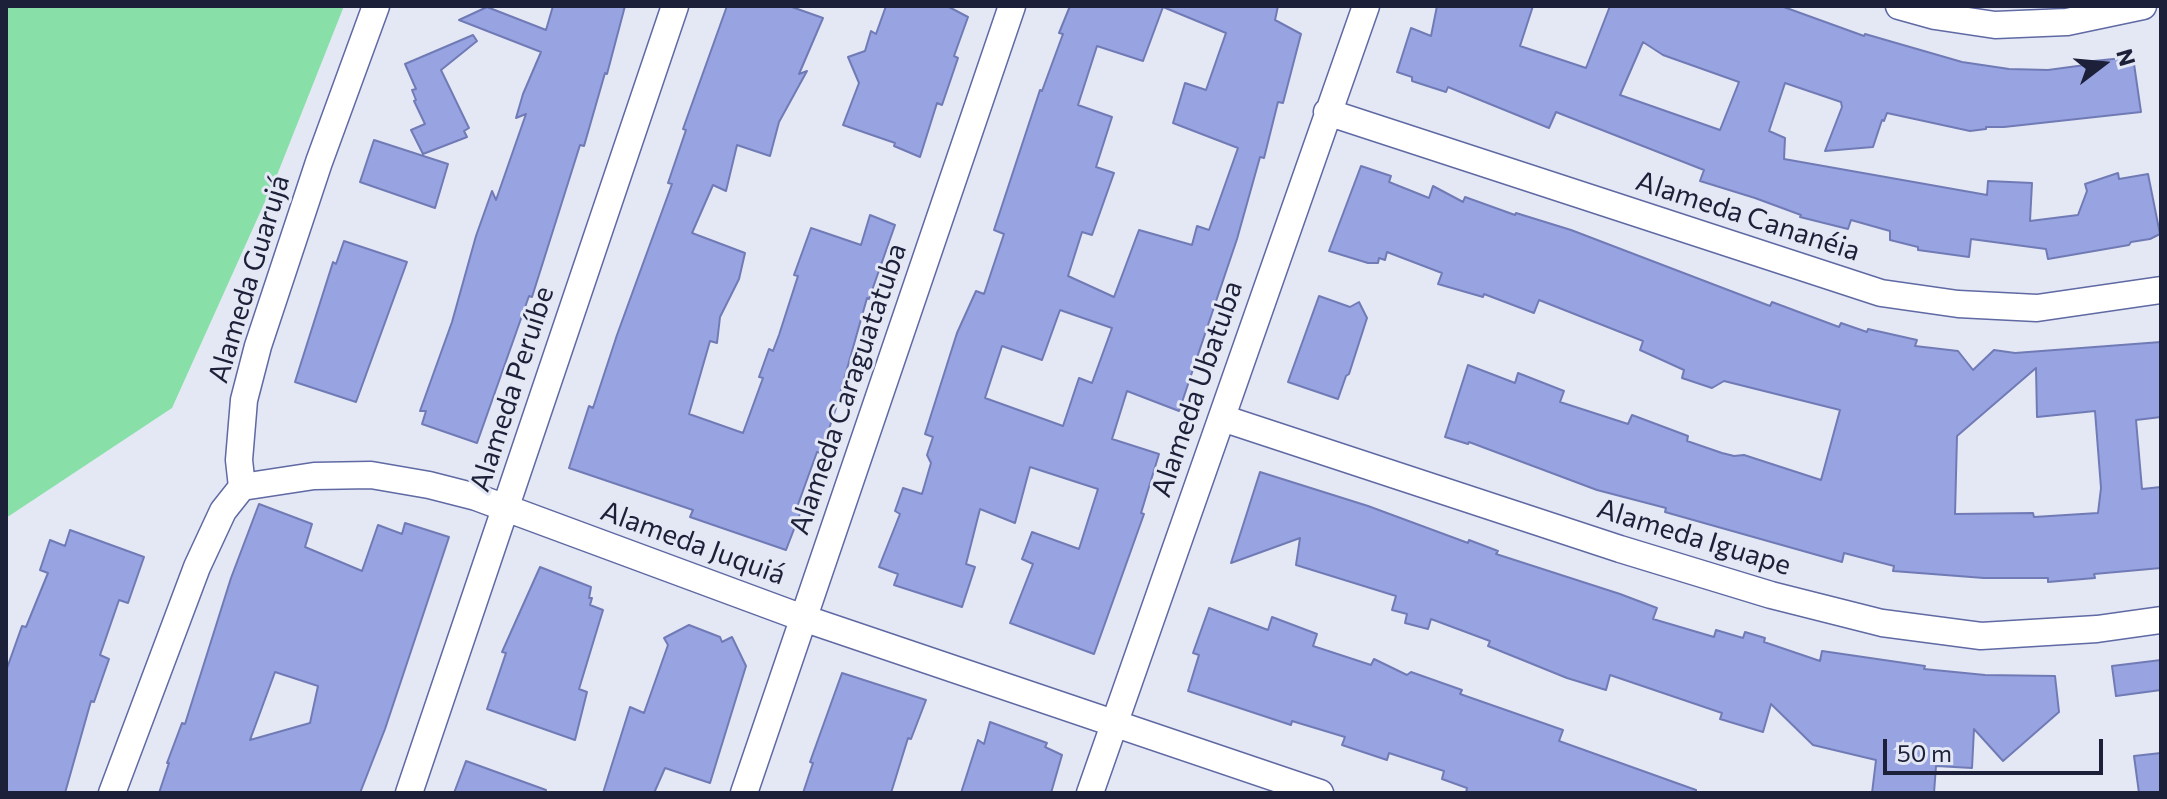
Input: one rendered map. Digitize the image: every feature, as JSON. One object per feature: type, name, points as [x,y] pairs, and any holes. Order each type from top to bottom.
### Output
[{"type":"street","name":"Alameda Guarujá","points":[[242,487],[239,460],[244,400],[258,346],[319,162],[376,6]]},
{"type":"street","name":"Alameda Peruíbe","points":[[409,793],[675,6]]},
{"type":"street","name":"Alameda Caraguatatuba","points":[[744,793],[1012,6]]},
{"type":"street","name":"Alameda Ubatuba","points":[[1090,793],[1366,6]]},
{"type":"street","points":[[1899,6],[1935,16],[1995,25],[2067,22],[2143,6]]},
{"type":"street","name":"Alameda Cananéia","points":[[1327,112],[1881,293],[1958,304],[2037,308],[2161,290]]},
{"type":"street","name":"Alameda Iguape","points":[[1222,418],[1650,558],[1771,595],[1882,623],[1981,636],[2097,629],[2161,620]]},
{"type":"street","name":"Alameda Juquiá","points":[[242,487],[314,476],[371,475],[429,485],[506,508],[803,618],[1114,721]]},
{"type":"street","points":[[112,793],[197,567],[223,511],[242,487]]},
{"type":"street","points":[[1114,721],[1320,793]]},
{"type":"green space","points":[[6,6],[344,6],[277,175],[172,408],[6,518]]},
{"type":"building","points":[[553,6],[625,6],[584,146],[580,145],[532,297],[529,296],[477,443],[422,424],[426,411],[420,411],[452,322],[492,191],[496,200],[526,114],[516,118],[541,52],[459,20],[487,7],[546,30]]},
{"type":"building","points":[[727,6],[789,6],[823,18],[799,74],[807,71],[779,122],[770,156],[737,145],[726,191],[713,185],[692,233],[745,253],[739,279],[720,317],[717,343],[710,341],[689,414],[743,433],[763,378],[759,377],[769,349],[773,351],[779,335],[798,276],[794,275],[811,228],[861,245],[870,215],[895,225],[867,298],[836,408],[821,453],[817,452],[796,510],[801,511],[786,550],[690,517],[693,510],[569,468],[672,184],[668,183],[686,130],[683,129]]},
{"type":"building","points":[[886,6],[947,6],[968,17],[942,105],[937,103],[920,157],[894,146],[895,143],[843,125],[859,83],[848,57],[865,51],[871,31],[876,34]]},
{"type":"building","points":[[1070,6],[1278,6],[1275,20],[1301,34],[1283,103],[1278,102],[1264,158],[1260,157],[1237,239],[1179,411],[1127,391],[1112,439],[1159,454],[1141,513],[1144,514],[1094,654],[1010,623],[1033,564],[1022,559],[1032,532],[1079,549],[1098,489],[1030,467],[1015,523],[980,509],[966,564],[975,567],[962,607],[894,585],[898,574],[879,567],[900,514],[895,511],[903,488],[922,494],[931,463],[927,455],[933,437],[925,434],[957,333],[976,291],[984,294],[1004,234],[994,230],[1040,90],[1063,34],[1059,33]],"holes":[[[1163,7],[1226,33],[1206,90],[1185,83],[1173,123],[1238,148],[1209,230],[1197,226],[1192,245],[1139,230],[1114,297],[1068,276],[1082,232],[1092,235],[1114,173],[1096,167],[1112,117],[1078,105],[1097,46],[1143,61]],[[1060,310],[1112,328],[1092,383],[1079,378],[1063,426],[985,398],[1002,346],[1042,360]]]},
{"type":"building","points":[[1437,6],[1533,6],[1520,46],[1586,68],[1610,6],[1781,6],[1864,36],[1962,62],[2009,69],[2048,70],[2085,65],[2084,62],[2133,57],[2141,112],[1970,131],[1887,113],[1873,147],[1825,151],[1842,107],[1841,102],[1785,83],[1769,131],[1785,138],[1784,159],[1987,195],[1988,181],[2032,183],[2030,221],[2078,215],[2087,191],[2085,184],[2118,173],[2119,179],[2148,174],[2160,234],[2129,245],[2048,259],[2046,249],[1971,239],[1969,257],[1918,250],[1918,247],[1890,240],[1890,231],[1851,220],[1848,229],[1800,217],[1755,198],[1700,181],[1704,170],[1556,112],[1549,128],[1448,87],[1446,92],[1412,81],[1412,77],[1397,72],[1411,28],[1431,36]],"holes":[[[1643,42],[1663,55],[1739,82],[1720,130],[1620,95]]]},
{"type":"building","points":[[473,35],[477,41],[441,70],[469,128],[464,131],[467,137],[423,154],[411,130],[425,124],[414,101],[412,90],[416,89],[405,64]]},
{"type":"building","points":[[374,140],[448,164],[435,208],[360,182]]},
{"type":"building","points":[[1361,166],[1391,176],[1389,182],[1429,198],[1433,186],[1463,202],[1465,197],[1571,230],[1770,306],[1772,302],[1839,327],[1841,323],[1867,332],[1868,329],[1917,340],[1915,346],[1958,351],[1973,370],[1994,350],[2015,353],[2161,342],[2161,417],[2136,420],[2142,489],[2161,487],[2161,568],[2048,582],[2048,578],[1984,578],[1893,571],[1894,566],[1844,553],[1842,562],[1665,512],[1666,508],[1597,490],[1469,442],[1445,437],[1468,365],[1515,383],[1518,373],[1564,391],[1560,402],[1628,424],[1632,415],[1688,436],[1687,441],[1734,456],[1744,455],[1821,480],[1840,410],[1724,381],[1712,388],[1682,378],[1684,370],[1640,350],[1643,341],[1539,300],[1534,313],[1484,294],[1483,297],[1438,284],[1442,273],[1387,252],[1385,260],[1379,258],[1378,263],[1368,263],[1329,251]],"holes":[[[2036,368],[2037,417],[2095,411],[2101,488],[2098,513],[2034,517],[2033,513],[1955,514],[1957,436]]]},
{"type":"building","points":[[344,241],[407,262],[356,402],[295,382],[333,262],[336,264]]},
{"type":"building","points":[[1319,296],[1350,307],[1359,302],[1367,318],[1338,399],[1288,382]]},
{"type":"building","points":[[1260,472],[1368,506],[1468,543],[1469,540],[1498,551],[1496,554],[1620,594],[1657,608],[1653,619],[1714,637],[1716,630],[1743,638],[1745,632],[1765,638],[1764,642],[1820,661],[1822,651],[1925,666],[1924,669],[1985,675],[2055,676],[2059,712],[2003,761],[1974,729],[1972,768],[1936,766],[1934,793],[1872,793],[1876,760],[1813,745],[1771,704],[1763,732],[1720,719],[1722,713],[1610,675],[1606,690],[1567,678],[1488,646],[1490,641],[1431,619],[1428,629],[1405,623],[1407,614],[1392,610],[1396,596],[1296,565],[1300,538],[1231,563]]},
{"type":"building","points":[[259,504],[312,524],[305,547],[362,571],[378,525],[402,534],[405,523],[449,537],[385,729],[360,793],[159,793],[182,723],[185,724],[231,578]],"holes":[[[275,672],[318,686],[310,723],[250,740]]]},
{"type":"building","points":[[70,530],[144,557],[128,603],[119,600],[100,655],[109,659],[94,702],[91,701],[65,793],[6,793],[6,671],[22,626],[26,627],[48,573],[40,570],[50,540],[65,546]]},
{"type":"building","points":[[540,567],[591,587],[590,605],[603,610],[579,689],[587,692],[575,740],[487,709],[506,653],[502,652]]},
{"type":"building","points":[[1209,608],[1268,630],[1272,617],[1317,634],[1313,646],[1371,665],[1374,659],[1407,675],[1411,672],[1462,690],[1460,694],[1563,730],[1559,741],[1696,790],[1696,793],[1466,793],[1467,788],[1442,779],[1444,771],[1389,753],[1387,760],[1342,745],[1345,737],[1292,721],[1291,725],[1188,691],[1199,655],[1193,653]]},
{"type":"building","points":[[689,625],[720,637],[722,642],[732,637],[746,666],[710,783],[665,768],[654,793],[603,793],[630,707],[644,713],[668,645],[664,638]]},
{"type":"building","points":[[2161,660],[2161,690],[2116,696],[2112,666]]},
{"type":"building","points":[[842,673],[926,700],[911,739],[908,738],[891,793],[803,793],[813,763],[810,762]]},
{"type":"building","points":[[990,722],[1047,743],[1045,747],[1062,755],[1051,793],[961,793],[978,740],[984,744]]},
{"type":"building","points":[[2161,753],[2161,793],[2139,793],[2134,756]]},
{"type":"building","points":[[466,761],[546,790],[545,793],[454,793]]}]
